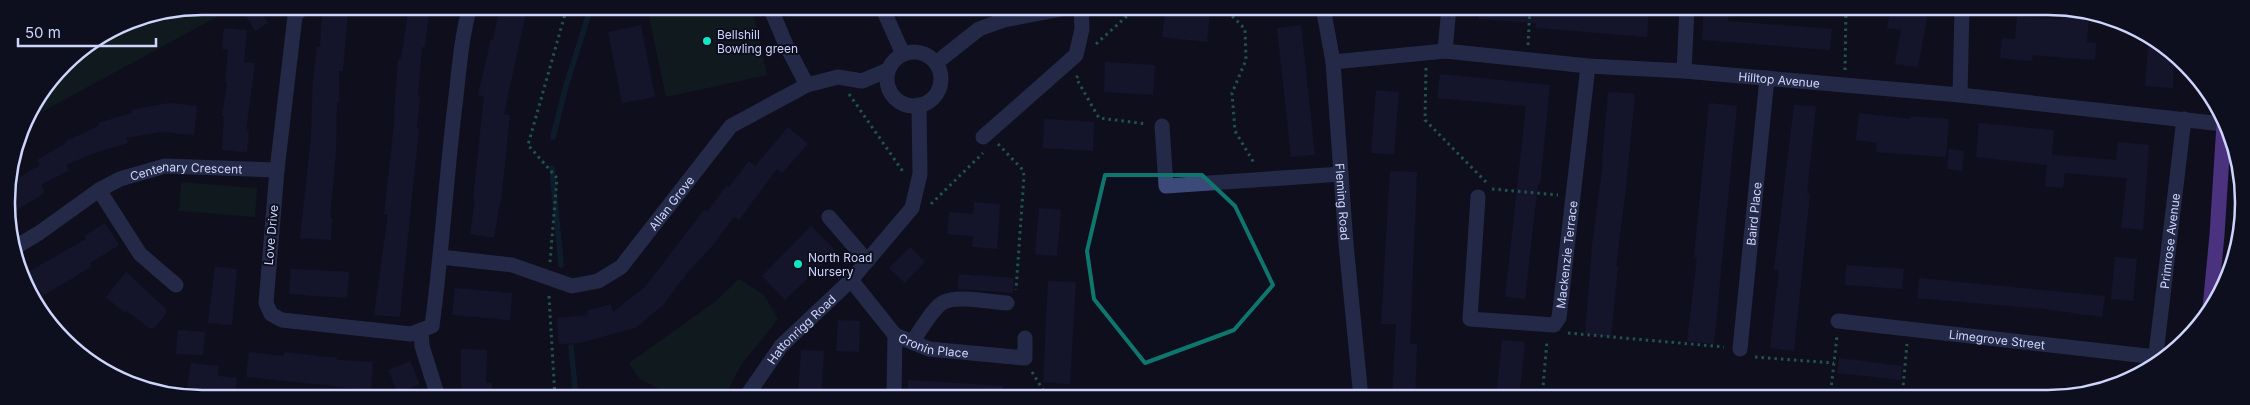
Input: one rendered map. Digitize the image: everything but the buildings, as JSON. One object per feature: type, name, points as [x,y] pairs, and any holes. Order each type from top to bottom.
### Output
[{"type":"main road","points":[[2211,294],[2223,137]]},
{"type":"street","name":"Love Drive","points":[[296,15],[277,170],[266,303],[271,314],[282,320],[411,334],[420,330]]},
{"type":"street","points":[[436,390],[422,346],[420,330],[432,326],[441,257],[450,149],[462,42],[468,15]]},
{"type":"street","points":[[773,15],[786,45],[808,85]]},
{"type":"street","points":[[886,15],[903,54]]},
{"type":"street","points":[[936,63],[979,29],[1004,20],[1030,15]]},
{"type":"street","points":[[986,135],[1066,66],[1076,55],[1082,29],[1081,15]]},
{"type":"street","name":"Fleming Road","points":[[1324,15],[1333,62],[1360,390]]},
{"type":"street","points":[[1445,51],[1448,15]]},
{"type":"street","points":[[1684,71],[1687,15]]},
{"type":"street","points":[[1960,95],[1962,15]]},
{"type":"street","name":"Hilltop Avenue","points":[[1333,62],[1445,51],[1528,61],[1684,71],[1960,95],[2217,123]]},
{"type":"street","points":[[917,52],[926,55],[936,63],[940,71],[939,87],[928,102],[919,105],[904,104],[896,99],[890,91],[887,81],[888,70],[895,59],[903,54],[917,52]]},
{"type":"street","name":"Mackenzie Terrace","points":[[1478,197],[1470,319],[1554,325],[1559,318],[1588,66]]},
{"type":"street","name":"Allan Grove","points":[[441,257],[512,265],[572,286],[598,281],[621,267],[731,126],[808,85],[838,77],[862,81],[888,70]]},
{"type":"street","name":"Baird Place","points":[[1740,349],[1767,78]]},
{"type":"street","name":"Hattonrigg Road","points":[[751,390],[781,346],[851,280],[912,208],[920,174],[919,105]]},
{"type":"street","name":"Primrose Avenue","points":[[2157,355],[2184,119]]},
{"type":"street","points":[[1162,126],[1166,186],[1341,174]]},
{"type":"street","name":"Centenary Crescent","points":[[20,244],[99,190],[120,178],[165,166],[277,170]]},
{"type":"street","points":[[99,190],[140,254],[176,285]]},
{"type":"street","points":[[829,217],[867,261]]},
{"type":"street","name":"Cronin Place","points":[[851,280],[895,335],[929,349],[1024,358]]},
{"type":"street","points":[[912,342],[937,307],[944,302],[956,299],[1006,304]]},
{"type":"street","name":"Limegrove Street","points":[[1838,321],[2151,358]]},
{"type":"street","points":[[894,390],[895,335]]},
{"type":"street","points":[[1024,358],[1025,338]]},
{"type":"path","points":[[555,390],[549,278],[557,178],[528,144],[565,15]]},
{"type":"path","points":[[1091,49],[1128,15]]},
{"type":"path","points":[[1231,15],[1244,29],[1246,60],[1232,92],[1235,131],[1262,179]]},
{"type":"path","points":[[1528,61],[1530,15]]},
{"type":"path","points":[[1845,85],[1846,15]]},
{"type":"path","points":[[1426,53],[1425,120],[1493,190],[1573,197]]},
{"type":"path","points":[[1082,72],[1076,78],[1100,118],[1162,126]]},
{"type":"path","points":[[838,77],[855,105],[916,190]]},
{"type":"path","points":[[986,135],[1023,170],[1024,176],[1016,304],[1006,304]]},
{"type":"path","points":[[1831,390],[1838,321]]},
{"type":"path","points":[[1903,390],[1909,329]]},
{"type":"path","points":[[1565,333],[1740,349],[1747,356],[1834,363]]},
{"type":"path","points":[[1543,390],[1547,338]]},
{"type":"path","points":[[1024,358],[1043,390]]},
{"type":"highlighted area","points":[[1105,175],[1202,175],[1235,206],[1273,285],[1234,330],[1145,363],[1094,299],[1087,251]]},
{"type":"green space","points":[[190,15],[220,15],[37,114],[54,88],[70,70],[88,54],[120,34],[154,21]]},
{"type":"green space","name":"Bellshill Bowling green","points":[[649,15],[754,15],[767,75],[666,97]]},
{"type":"green space","points":[[181,182],[257,188],[255,217],[179,211]]},
{"type":"green space","points":[[739,279],[764,295],[778,319],[741,365],[728,390],[661,390],[640,379],[629,363],[716,301]]},
{"type":"waterway","points":[[553,137],[566,86],[588,15]]},
{"type":"waterway","points":[[552,168],[561,265]]},
{"type":"waterway","points":[[571,347],[575,390]]},
{"type":"place","name":"Bellshill Bowling green","points":[[707,41]]},
{"type":"place","name":"North Road Nursery","points":[[798,264]]}]
